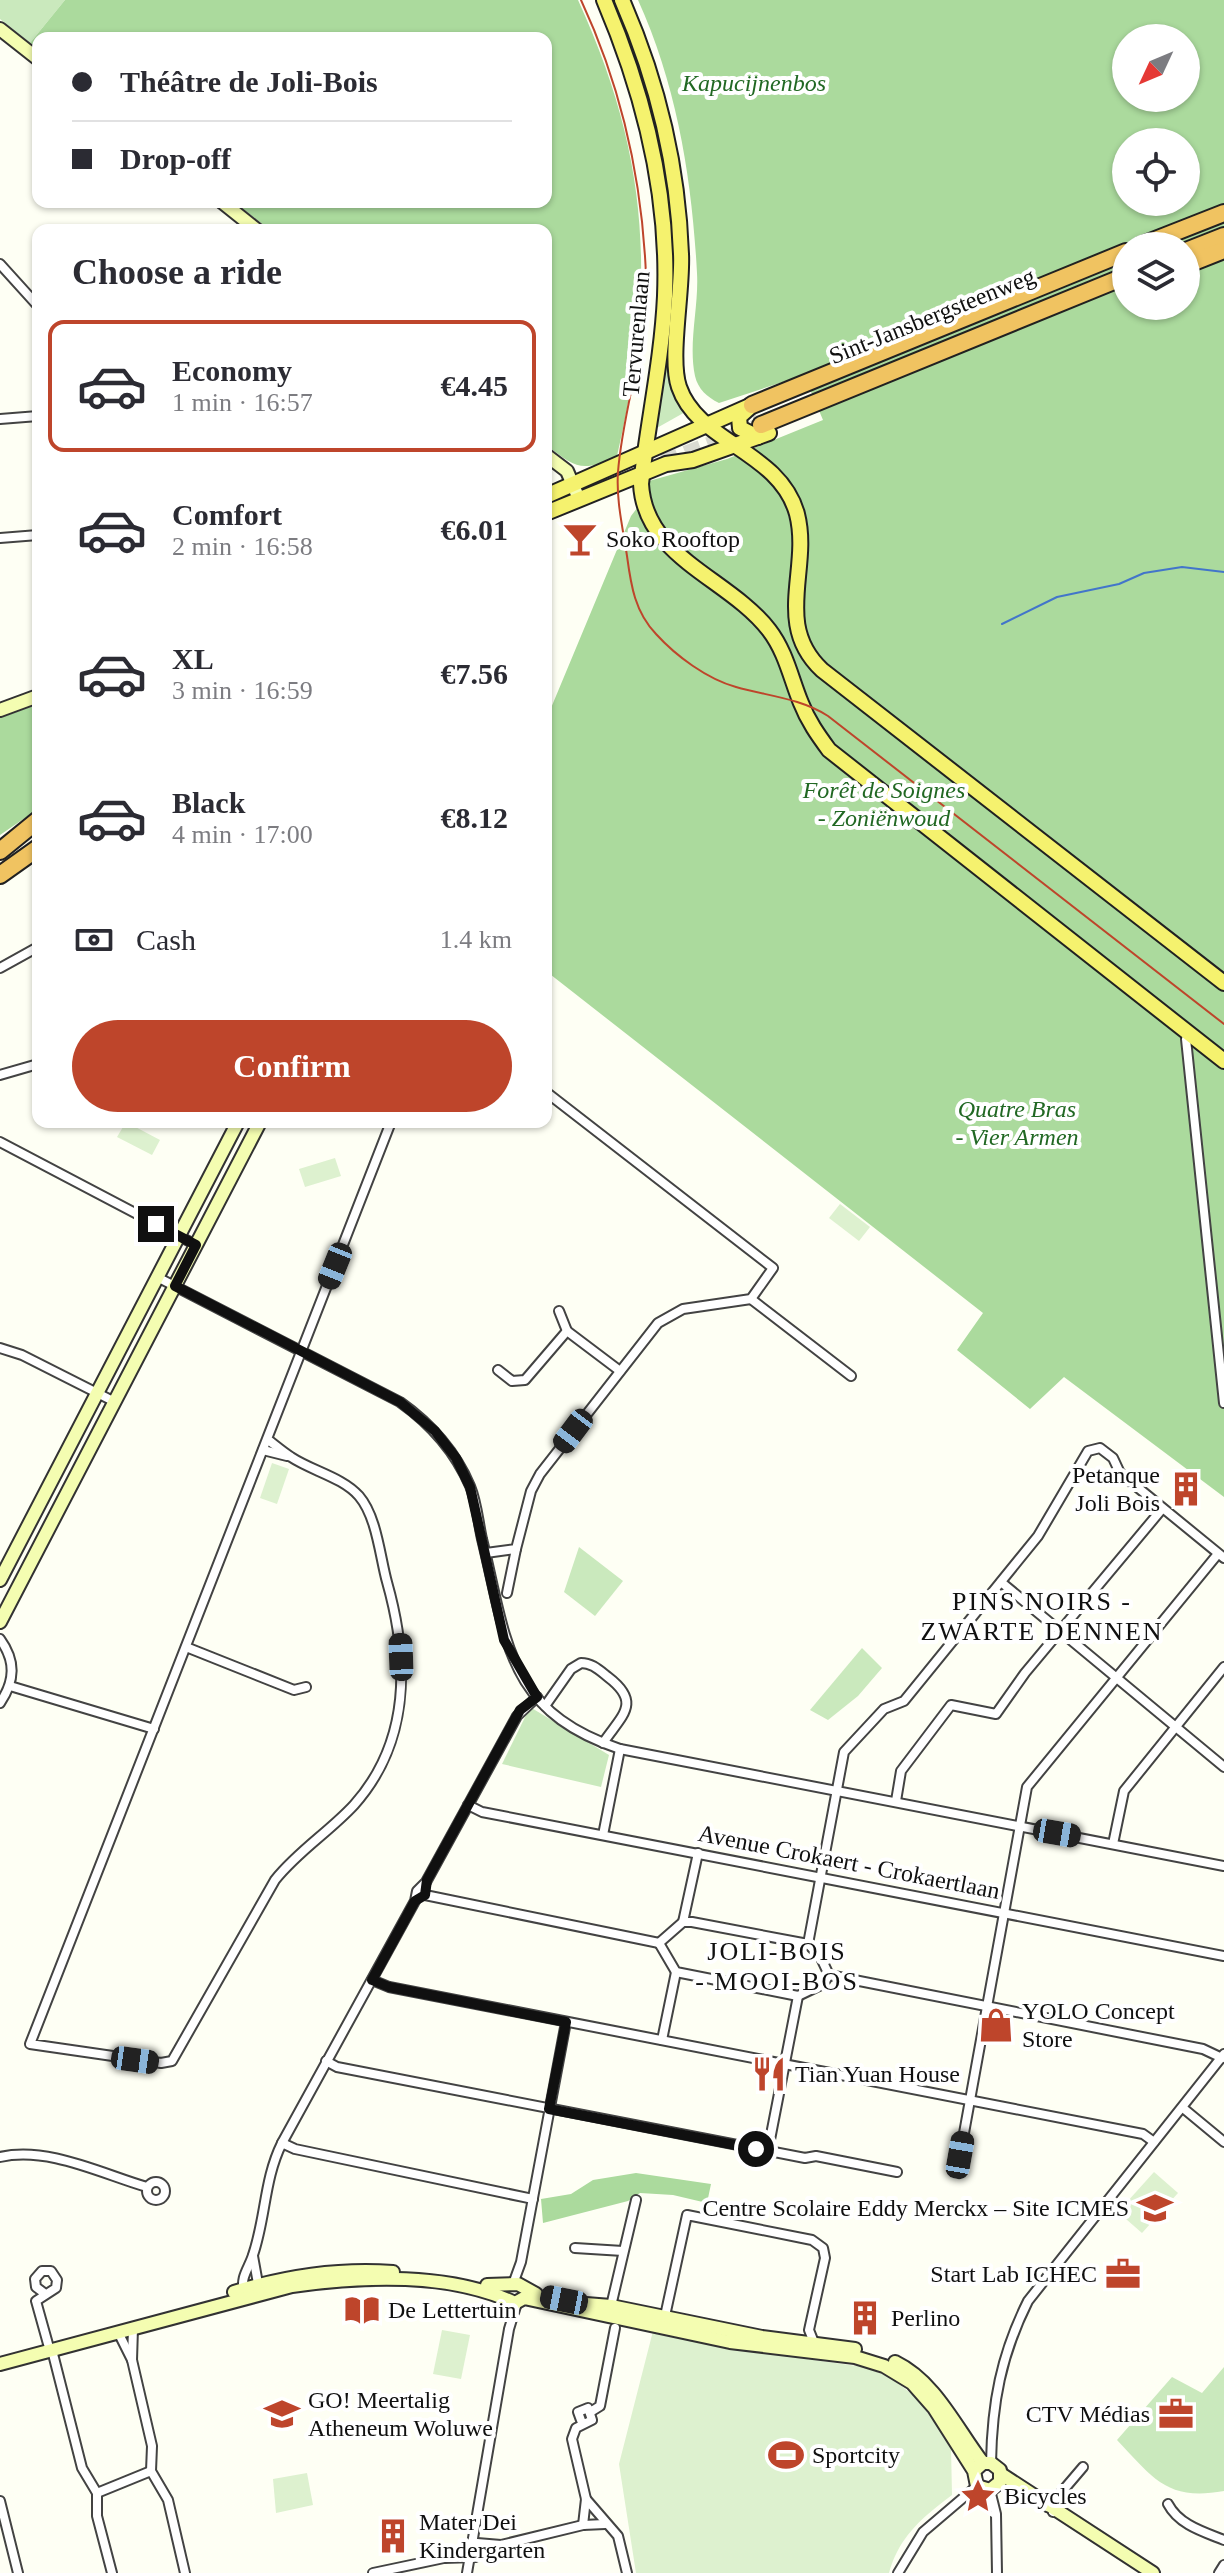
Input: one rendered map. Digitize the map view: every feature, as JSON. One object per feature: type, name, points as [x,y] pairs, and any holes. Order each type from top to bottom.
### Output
[{"type":"highway","points":[[1176,232],[1224,213]]},
{"type":"highway","points":[[1200,233],[1224,224]]},
{"type":"highway","points":[[1200,245],[1224,236]]},
{"type":"highway","points":[[1200,259],[1224,250]]},
{"type":"highway","points":[[759,423],[1112,259]]},
{"type":"highway","name":"Sint-Jansbergsteenweg","points":[[759,423],[1112,269]]},
{"type":"highway","name":"Sint-Jansbergsteenweg","points":[[759,423],[1112,282]]},
{"type":"highway","points":[[759,423],[1112,293]]},
{"type":"highway","points":[[0,851],[32,825]]},
{"type":"highway","points":[[0,862],[32,838]]},
{"type":"highway","points":[[0,875],[32,852]]},
{"type":"highway","points":[[0,885],[32,865]]},
{"type":"main road","name":"Tervurenlaan","points":[[604,0],[639,94],[653,148],[662,224],[665,295],[642,473],[642,499],[658,536],[766,626],[785,657],[805,714],[829,750],[1224,1061]]},
{"type":"main road","name":"Tervurenlaan","points":[[622,0],[655,88],[669,144],[681,254],[677,378],[680,391],[705,423]]},
{"type":"main road","points":[[705,423],[777,476]]},
{"type":"main road","points":[[552,495],[620,481],[699,449],[705,423]]},
{"type":"main road","points":[[552,509],[616,466],[705,423],[759,423]]},
{"type":"main road","points":[[666,464],[693,460],[738,446],[759,423]]},
{"type":"main road","points":[[759,423],[763,452],[798,517],[796,630],[807,653],[822,670],[1224,983]]},
{"type":"main road","points":[[620,481],[642,499]]},
{"type":"street","points":[[0,29],[32,54]]},
{"type":"street","points":[[230,208],[250,224]]},
{"type":"street","points":[[0,264],[32,299]]},
{"type":"street","points":[[0,419],[32,416]]},
{"type":"street","points":[[552,460],[567,471],[576,492]]},
{"type":"street","points":[[0,538],[32,535]]},
{"type":"street","points":[[0,710],[32,698]]},
{"type":"street","points":[[0,968],[32,950]]},
{"type":"street","points":[[1190,1034],[1186,1039],[1224,1403]]},
{"type":"street","points":[[0,1075],[32,1066]]},
{"type":"street","points":[[507,1593],[531,1491],[540,1474],[658,1323],[675,1312],[751,1299],[773,1268],[552,1097]]},
{"type":"street","points":[[0,1580],[235,1128]]},
{"type":"street","points":[[0,1622],[257,1128]]},
{"type":"street","points":[[267,1439],[291,1457],[352,1490],[368,1512],[400,1629],[402,1684],[392,1742],[375,1777],[353,1806],[288,1863],[275,1880],[172,2061],[161,2063],[30,2044],[389,1128]]},
{"type":"street","points":[[0,1142],[196,1245]]},
{"type":"street","points":[[157,1277],[400,1402],[435,1431],[456,1458],[470,1487],[504,1640],[537,1697],[573,1729],[620,1749],[1224,1866]]},
{"type":"street","points":[[751,1299],[851,1376]]},
{"type":"street","points":[[559,1311],[567,1331],[620,1371]]},
{"type":"street","points":[[498,1370],[512,1381],[525,1380],[567,1331]]},
{"type":"street","points":[[0,1348],[22,1355],[115,1402]]},
{"type":"street","points":[[808,1944],[844,1752],[880,1712],[904,1701],[1001,1582],[1038,1536],[1084,1454],[1092,1449],[1108,1452],[1120,1473],[1220,1557],[1117,1676],[1027,1787],[960,2155]]},
{"type":"street","points":[[263,1450],[291,1457]]},
{"type":"street","points":[[896,1801],[901,1771],[951,1705],[996,1714],[1061,1629],[1162,1509]]},
{"type":"street","points":[[486,1553],[516,1549]]},
{"type":"street","points":[[1001,1582],[1224,1767]]},
{"type":"street","points":[[0,1639],[11,1659],[10,1686],[0,1703]]},
{"type":"street","points":[[186,1647],[294,1690],[306,1687]]},
{"type":"street","points":[[545,1706],[576,1665],[592,1665],[624,1689],[628,1700],[626,1710],[603,1743]]},
{"type":"street","points":[[1113,1844],[1124,1791],[1224,1667]]},
{"type":"street","points":[[10,1686],[154,1729]]},
{"type":"street","points":[[251,2291],[253,2255],[270,2171],[282,2143],[415,1901],[417,1891],[426,1882],[520,1710],[537,1697]]},
{"type":"street","points":[[603,1835],[620,1749]]},
{"type":"street","name":"Avenue Crokaert - Crokaertlaan","points":[[468,1805],[482,1812],[1224,1956]]},
{"type":"street","points":[[659,1943],[683,1922],[698,1853]]},
{"type":"street","points":[[425,1895],[426,1882]]},
{"type":"street","points":[[415,1901],[425,1895],[659,1943],[676,1972],[662,2040]]},
{"type":"street","points":[[683,1922],[808,1944],[820,1956],[829,1975]]},
{"type":"street","points":[[676,1972],[798,1996],[823,1984],[829,1975]]},
{"type":"street","points":[[829,1975],[1203,2049],[1223,2056],[1028,2301],[1001,2364],[994,2397],[992,2444],[983,2465]]},
{"type":"street","points":[[372,1980],[389,1987],[1143,2134],[1154,2142]]},
{"type":"street","points":[[768,2150],[798,1996]]},
{"type":"street","points":[[467,2573],[566,2022]]},
{"type":"street","points":[[326,2061],[337,2067],[549,2109],[897,2172]]},
{"type":"street","points":[[1183,2108],[1224,2142]]},
{"type":"street","points":[[282,2143],[295,2149],[533,2199]]},
{"type":"street","points":[[0,2157],[29,2155],[51,2158],[147,2187]]},
{"type":"street","points":[[611,2306],[636,2200]]},
{"type":"street","points":[[665,2316],[687,2215],[812,2240],[823,2248],[825,2258],[809,2330],[815,2345]]},
{"type":"street","points":[[575,2248],[623,2251]]},
{"type":"street","points":[[251,2291],[241,2282],[253,2255]]},
{"type":"street","points":[[0,2364],[251,2291],[330,2280],[405,2279],[515,2293],[611,2306],[733,2332],[869,2352],[905,2367],[936,2396],[983,2465],[992,2484],[997,2573]]},
{"type":"street","points":[[0,2357],[118,2332],[251,2291]]},
{"type":"street","points":[[44,2293],[36,2301],[82,2468],[97,2493],[97,2516],[112,2573]]},
{"type":"street","points":[[515,2293],[730,2342],[862,2358],[884,2366],[923,2394],[983,2465],[992,2484]]},
{"type":"street","points":[[132,2360],[133,2328]]},
{"type":"street","points":[[583,2525],[586,2499],[572,2439],[582,2423],[591,2422],[592,2411],[600,2406],[615,2328]]},
{"type":"street","points":[[118,2332],[132,2360],[152,2446],[151,2471],[168,2500],[185,2573]]},
{"type":"street","points":[[973,2450],[992,2444]]},
{"type":"street","points":[[1050,2508],[1083,2467]]},
{"type":"street","points":[[97,2493],[151,2471]]},
{"type":"street","points":[[898,2573],[923,2532],[992,2484],[1013,2487],[1153,2573]]},
{"type":"street","points":[[586,2499],[618,2536],[627,2573]]},
{"type":"street","points":[[1168,2504],[1173,2512],[1205,2535],[1224,2540]]},
{"type":"street","points":[[1,2507],[18,2573]]},
{"type":"street","points":[[1050,2508],[1146,2573]]},
{"type":"street","points":[[373,2573],[444,2558],[469,2558],[501,2545],[583,2525],[605,2524]]},
{"type":"street","points":[[444,2558],[471,2545],[501,2545]]},
{"type":"street","points":[[1219,2573],[1224,2565]]},
{"type":"green space","points":[[0,0],[65,0],[39,32],[32,32],[30,43],[0,19]]},
{"type":"green space","name":"Kapucijnenbos","points":[[65,0],[578,0],[602,58],[620,115],[633,170],[640,225],[638,336],[617,456],[595,465],[580,466],[552,449],[552,224],[262,224],[242,208],[552,208],[552,32],[39,32]]},
{"type":"green space","points":[[609,0],[617,0],[651,90],[665,157],[674,229],[687,411],[655,429],[668,232]]},
{"type":"green space","name":"Forêt de Soignes - Zoniënwoud","points":[[638,0],[1224,0],[1224,1497],[1064,1377],[1030,1409],[957,1350],[983,1313],[552,976],[552,706],[631,516],[647,495],[649,481],[727,459],[823,420],[804,375],[719,403],[704,392],[696,381],[693,351],[697,273],[686,168],[672,99],[652,33]]},
{"type":"green space","points":[[32,706],[32,813],[0,835],[0,718]]},
{"type":"green space","points":[[122,1128],[137,1128],[160,1140],[152,1155],[117,1137]]},
{"type":"green space","points":[[335,1158],[341,1176],[305,1187],[299,1169]]},
{"type":"green space","points":[[840,1204],[870,1227],[859,1241],[829,1218]]},
{"type":"green space","points":[[272,1463],[289,1469],[277,1504],[260,1498]]},
{"type":"green space","points":[[579,1547],[623,1581],[595,1616],[564,1592]]},
{"type":"green space","points":[[862,1648],[882,1668],[858,1696],[828,1720],[810,1710]]},
{"type":"green space","points":[[530,1707],[609,1755],[601,1787],[502,1764]]},
{"type":"green space","points":[[1154,2172],[1178,2193],[1142,2233],[1118,2212]]},
{"type":"green space","points":[[636,2173],[711,2184],[707,2203],[673,2195],[640,2193],[628,2201],[543,2223],[541,2199],[571,2194],[593,2180]]},
{"type":"green space","points":[[442,2330],[470,2335],[461,2379],[433,2374]]},
{"type":"green space","name":"Sportcity","points":[[653,2331],[756,2352],[864,2367],[890,2377],[918,2399],[951,2447],[952,2495],[906,2538],[889,2573],[636,2573],[619,2464]]},
{"type":"green space","points":[[1224,2367],[1224,2491],[1188,2493],[1175,2490],[1152,2476],[1117,2440],[1172,2377],[1202,2393]]},
{"type":"green space","points":[[307,2473],[313,2505],[276,2513],[273,2479]]},
{"type":"waterway","points":[[1002,624],[1057,597],[1119,584],[1144,573],[1182,567],[1224,572]]},
{"type":"tunnel","points":[[708,434],[756,414]]},
{"type":"tunnel","points":[[663,462],[757,427]]},
{"type":"tram line","points":[[581,0],[619,100],[634,169],[644,239],[646,301],[621,447],[618,483],[630,578],[643,617],[673,650],[714,678],[736,687],[795,701],[828,716],[1224,1024]]},
{"type":"place","name":"Soko Rooftop","points":[[580,539]]},
{"type":"place","name":"Petanque Joli Bois","points":[[1186,1489]]},
{"type":"place","name":"YOLO Concept Store","points":[[996,2025]]},
{"type":"place","name":"Tian Yuan House","points":[[769,2074]]},
{"type":"place","name":"Centre Scolaire Eddy Merckx – Site ICMES","points":[[1155,2208]]},
{"type":"place","name":"Start Lab ICHEC","points":[[1123,2274]]},
{"type":"place","name":"De Lettertuin","points":[[362,2310]]},
{"type":"place","name":"Perlino","points":[[865,2318]]},
{"type":"place","name":"GO! Meertalig Atheneum Woluwe","points":[[282,2414]]},
{"type":"place","name":"CTV Médias","points":[[1176,2414]]},
{"type":"place","name":"Sportcity","points":[[786,2455]]},
{"type":"place","name":"Bicycles","points":[[978,2496]]},
{"type":"place","name":"Mater Dei Kindergarten","points":[[393,2536]]},
{"type":"district","name":"PINS NOIRS - ZWARTE DENNEN","points":[[1042,1616]]},
{"type":"district","name":"JOLI-BOIS - MOOI-BOS","points":[[777,1966]]},
{"type":"route","points":[[156,1224],[196,1245],[175,1286],[400,1402],[435,1431],[456,1458],[470,1487],[504,1640],[518,1671],[537,1697],[520,1710],[427,1880],[425,1895],[415,1901],[372,1980],[389,1987],[566,2022],[549,2109],[756,2149]]},
{"type":"park label","name":"Quatre Bras - Vier Armen","points":[[1017,1123]]}]
